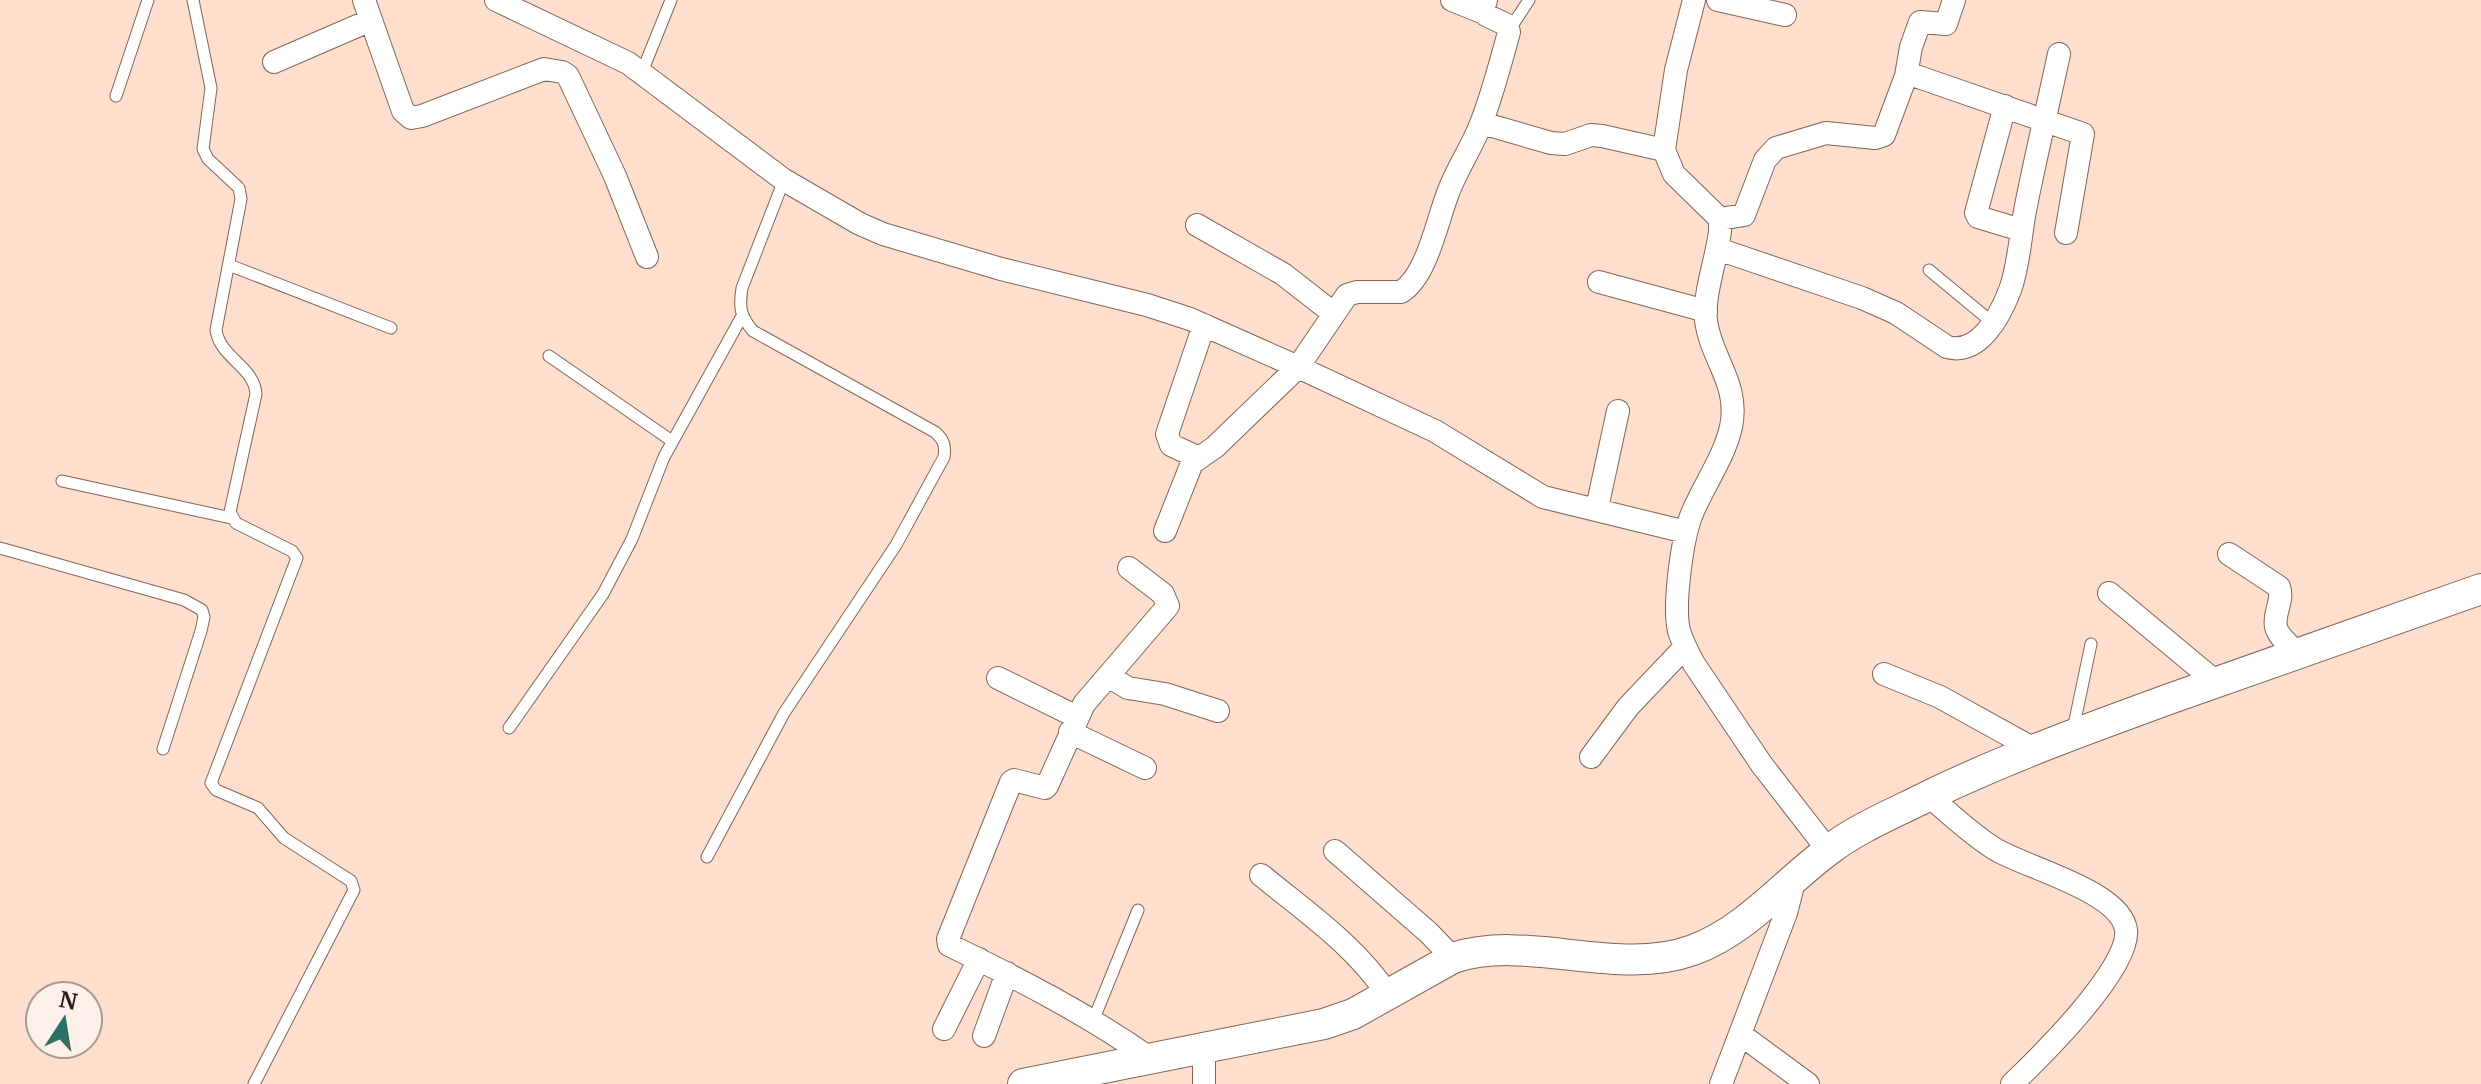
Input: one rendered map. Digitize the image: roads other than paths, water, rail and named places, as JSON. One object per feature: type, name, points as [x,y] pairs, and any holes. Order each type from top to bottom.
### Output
[{"type":"street","points":[[496,0],[590,43],[642,72],[784,180],[815,200],[883,234],[1001,269],[1147,305],[1204,325],[1435,431],[1543,497],[1686,532]]},
{"type":"street","points":[[1165,531],[1192,463],[1215,447],[1298,367],[1333,313],[1352,293],[1401,292],[1422,264],[1450,188],[1482,123],[1510,29],[1485,6],[1452,0]]},
{"type":"street","points":[[1694,0],[1676,70],[1664,150],[1674,174],[1720,219],[1718,249],[1706,311],[1710,336],[1730,387],[1731,424],[1726,444],[1686,532],[1677,615],[1685,647],[1762,765],[1828,850]]},
{"type":"street","points":[[1718,0],[1785,15]]},
{"type":"street","points":[[1720,219],[1744,215],[1765,160],[1776,148],[1826,133],[1875,138],[1884,135],[1906,76],[1911,47],[1920,22],[1946,24],[1954,0]]},
{"type":"street","points":[[274,62],[368,10],[403,111],[411,118],[544,69],[562,72],[568,76],[615,176],[647,257]]},
{"type":"street","points":[[1718,249],[1862,298],[1896,313],[1947,347],[1957,350],[1971,346],[1993,323],[2011,288],[2059,54]]},
{"type":"street","points":[[1906,76],[1914,75],[2077,130],[2084,137],[2066,233]]},
{"type":"street","points":[[2005,106],[1976,213],[1978,217],[2021,230]]},
{"type":"street","points":[[1482,123],[1551,143],[1565,144],[1591,135],[1664,150]]},
{"type":"street","points":[[1197,225],[1283,274],[1333,313]]},
{"type":"street","points":[[1599,282],[1706,311]]},
{"type":"street","points":[[1199,458],[1171,445],[1167,434],[1204,325]]},
{"type":"street","points":[[1597,508],[1618,411]]},
{"type":"street","points":[[2229,554],[2279,587],[2281,598],[2275,625],[2297,653]]},
{"type":"street","points":[[1129,568],[1163,594],[1168,606],[1084,704],[1047,786],[1011,782],[950,933],[949,945],[1093,1021],[1151,1059]]},
{"type":"street","points":[[1029,1083],[1324,1024],[1353,1014],[1453,958],[1468,953],[1495,951],[1636,959],[1668,957],[1692,951],[1715,940],[1768,902],[1846,838],[1929,796],[2072,734],[2481,589]]},
{"type":"street","points":[[2109,593],[2216,682]]},
{"type":"street","points":[[1591,757],[1628,707],[1685,647]]},
{"type":"street","points":[[1884,674],[1940,697],[2034,749]]},
{"type":"street","points":[[1108,676],[1128,688],[1165,694],[1218,711]]},
{"type":"street","points":[[998,678],[1145,768]]},
{"type":"street","points":[[1929,796],[1995,849],[2087,890],[2118,913],[2124,922],[2126,941],[2113,966],[2065,1031],[2012,1084]]},
{"type":"street","points":[[1335,851],[1422,926],[1453,958]]},
{"type":"street","points":[[1261,875],[1356,954],[1374,973],[1388,995]]},
{"type":"street","points":[[1721,1084],[1786,913],[1795,878]]},
{"type":"street","points":[[944,1029],[979,959]]},
{"type":"street","points":[[984,1036],[1007,973]]},
{"type":"street","points":[[1740,1034],[1808,1084]]},
{"type":"street","points":[[1204,1048],[1204,1084]]},
{"type":"lane","points":[[116,96],[148,0]]},
{"type":"lane","points":[[193,0],[211,88],[203,149],[208,159],[239,188],[241,199],[216,330],[218,341],[252,378],[256,394],[231,504],[231,518]]},
{"type":"lane","points":[[642,72],[671,0]]},
{"type":"lane","points":[[1510,29],[1529,0]]},
{"type":"lane","points":[[707,857],[784,713],[896,545],[946,448],[935,432],[753,331],[741,318],[739,304],[742,288],[784,180]]},
{"type":"lane","points":[[229,265],[391,328]]},
{"type":"lane","points":[[1929,270],[1993,323]]},
{"type":"lane","points":[[509,728],[603,594],[632,539],[672,441],[741,318]]},
{"type":"lane","points":[[549,356],[672,441]]},
{"type":"lane","points":[[62,481],[231,518],[292,551],[297,558],[212,779],[212,787],[264,812],[284,838],[351,881],[354,890],[254,1084]]},
{"type":"lane","points":[[0,548],[184,600],[202,610],[201,631],[163,749]]},
{"type":"lane","points":[[2072,734],[2091,644]]},
{"type":"lane","points":[[1093,1021],[1138,910]]}]
